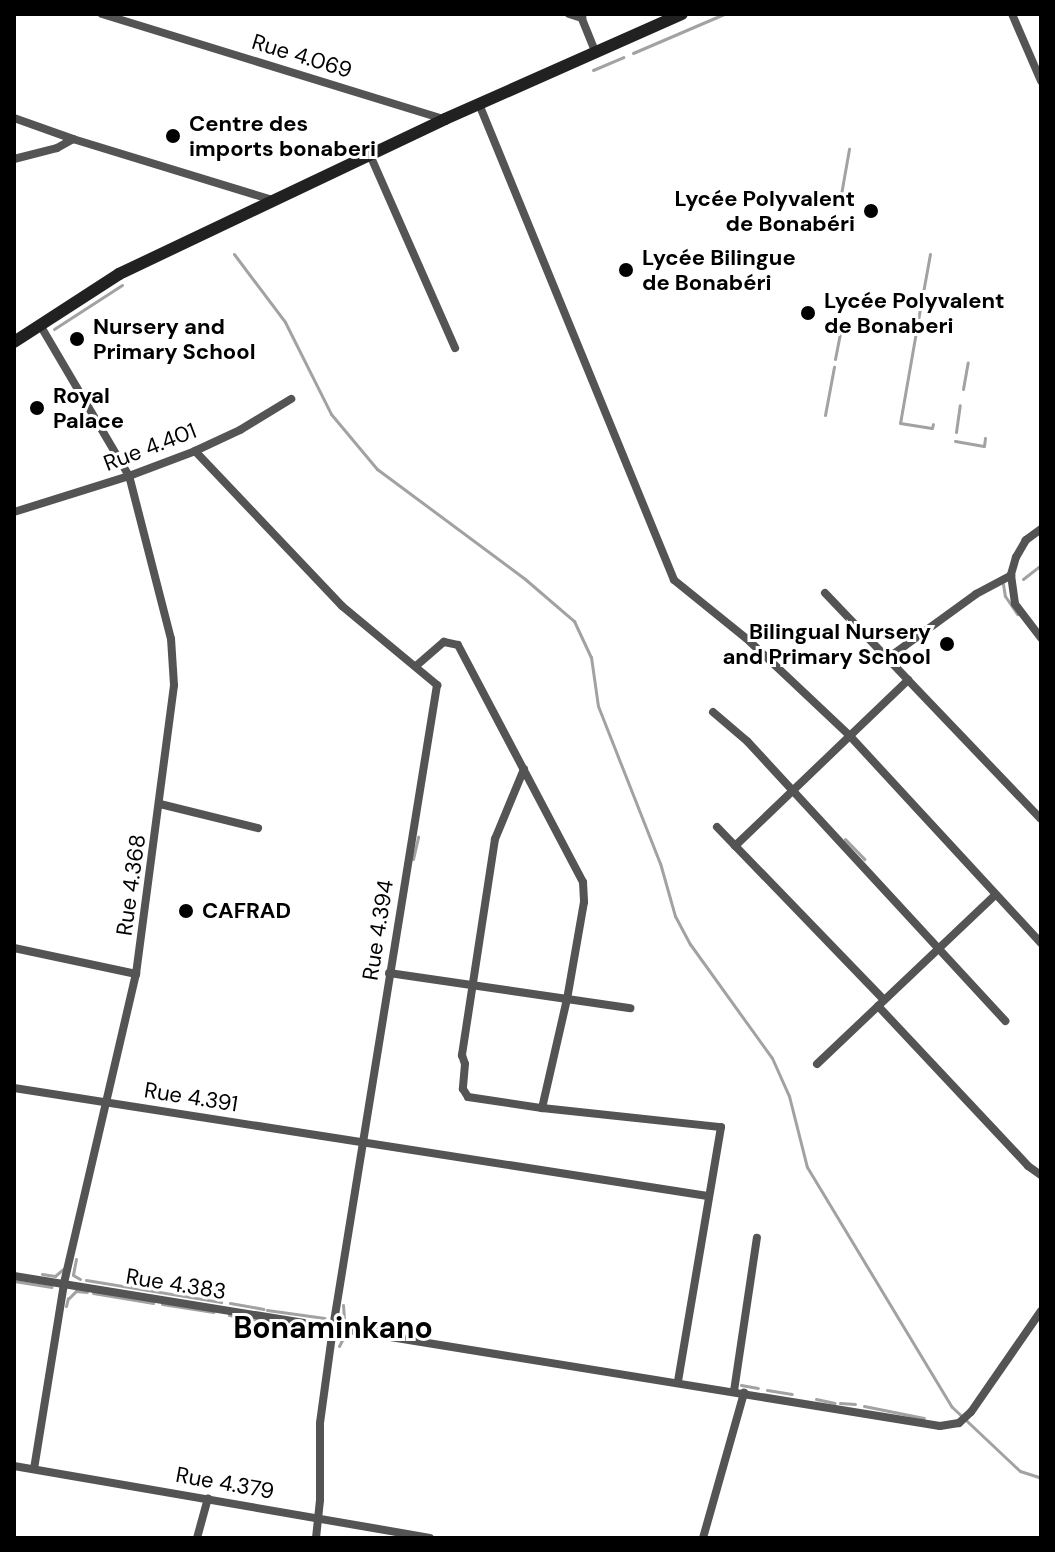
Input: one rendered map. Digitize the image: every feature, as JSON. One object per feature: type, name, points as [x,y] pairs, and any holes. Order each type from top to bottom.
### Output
[{"type":"main road","points":[[14,342],[119,274],[445,119],[682,14]]},
{"type":"street","name":"Rue 4.069","points":[[102,14],[445,119]]},
{"type":"street","points":[[569,14],[581,16],[595,51]]},
{"type":"street","points":[[1012,14],[1041,81]]},
{"type":"street","points":[[479,104],[674,580],[746,638],[849,735],[994,896],[1041,943]]},
{"type":"street","points":[[14,118],[273,200]]},
{"type":"street","points":[[14,159],[57,148],[73,139]]},
{"type":"street","points":[[370,155],[455,348]]},
{"type":"street","name":"Rue 4.368","points":[[34,1469],[64,1283],[136,974],[174,685],[171,639],[129,476],[40,325]]},
{"type":"street","name":"Rue 4.401","points":[[14,512],[129,476],[195,451],[240,430],[291,399]]},
{"type":"street","name":"Rue 4.394","points":[[195,451],[342,606],[437,685],[333,1328],[320,1423],[316,1538]]},
{"type":"street","points":[[1041,529],[1026,540],[1016,557],[1011,575],[1015,604],[1041,638]]},
{"type":"street","points":[[888,658],[976,594],[1011,575]]},
{"type":"street","points":[[825,593],[1041,819]]},
{"type":"street","points":[[416,666],[444,642],[458,645],[586,891],[567,999],[542,1108]]},
{"type":"street","points":[[735,846],[908,680]]},
{"type":"street","points":[[713,712],[747,741],[1005,1021]]},
{"type":"street","points":[[524,769],[495,839],[462,1055],[464,1094],[542,1108],[721,1127],[678,1381]]},
{"type":"street","points":[[160,804],[258,828]]},
{"type":"street","points":[[717,827],[1028,1166],[1041,1175]]},
{"type":"street","points":[[817,1064],[994,896]]},
{"type":"street","points":[[14,948],[136,974]]},
{"type":"street","points":[[389,973],[630,1008]]},
{"type":"street","name":"Rue 4.391","points":[[14,1088],[708,1196]]},
{"type":"street","points":[[703,1538],[739,1392],[757,1238]]},
{"type":"street","name":"Rue 4.383","points":[[14,1276],[678,1381],[940,1426],[959,1423],[971,1412],[1041,1311]]},
{"type":"street","name":"Rue 4.379","points":[[14,1466],[430,1538]]},
{"type":"street","points":[[197,1538],[208,1498]]},
{"type":"waterway","points":[[633,53],[724,14]]},
{"type":"waterway","points":[[593,70],[623,57]]},
{"type":"waterway","points":[[840,200],[849,149]]},
{"type":"waterway","points":[[234,254],[285,322],[331,414],[377,469],[525,579],[574,621],[591,657],[598,706],[660,863],[675,916],[690,944],[772,1058],[789,1096],[807,1167],[952,1407],[1020,1471],[1041,1478]]},
{"type":"waterway","points":[[918,320],[930,254]]},
{"type":"waterway","points":[[54,329],[122,285]]},
{"type":"waterway","points":[[917,326],[900,423],[932,428],[933,424]]},
{"type":"waterway","points":[[835,359],[840,333]]},
{"type":"waterway","points":[[963,389],[968,362]]},
{"type":"waterway","points":[[825,415],[834,367]]},
{"type":"waterway","points":[[956,432],[960,405]]},
{"type":"waterway","points":[[955,441],[984,446],[985,438]]},
{"type":"waterway","points":[[1023,579],[1041,565]]},
{"type":"waterway","points":[[1003,584],[1005,596],[1017,614]]},
{"type":"waterway","points":[[413,859],[418,837]]},
{"type":"waterway","points":[[845,839],[864,859]]},
{"type":"waterway","points":[[76,1259],[73,1275],[80,1279]]},
{"type":"waterway","points":[[42,1274],[55,1276],[63,1269]]},
{"type":"waterway","points":[[86,1280],[221,1302]]},
{"type":"waterway","points":[[14,1281],[52,1287]]},
{"type":"waterway","points":[[69,1298],[76,1291],[87,1292]]},
{"type":"waterway","points":[[93,1293],[153,1303]]},
{"type":"waterway","points":[[66,1306],[68,1298]]},
{"type":"waterway","points":[[230,1303],[263,1309]]},
{"type":"waterway","points":[[162,1304],[213,1312]]},
{"type":"waterway","points":[[343,1305],[344,1321],[359,1324]]},
{"type":"waterway","points":[[267,1310],[324,1318]]},
{"type":"waterway","points":[[229,1315],[314,1329]]},
{"type":"waterway","points":[[366,1325],[390,1329]]},
{"type":"waterway","points":[[322,1330],[328,1340]]},
{"type":"waterway","points":[[339,1346],[344,1336]]},
{"type":"waterway","points":[[741,1385],[758,1388]]},
{"type":"waterway","points":[[767,1390],[792,1394]]},
{"type":"waterway","points":[[816,1399],[835,1403]]},
{"type":"waterway","points":[[840,1403],[855,1404]]},
{"type":"waterway","points":[[864,1406],[924,1418]]},
{"type":"place","name":"Centre des imports bonaberi","points":[[173,136]]},
{"type":"place","name":"Lycée Polyvalent de Bonabéri","points":[[871,211]]},
{"type":"place","name":"Lycée Bilingue de Bonabéri","points":[[626,270]]},
{"type":"place","name":"Lycée Polyvalent de Bonaberi","points":[[808,313]]},
{"type":"place","name":"Nursery and Primary School","points":[[77,339]]},
{"type":"place","name":"Royal Palace","points":[[37,408]]},
{"type":"place","name":"Bilingual Nursery and Primary School","points":[[947,644]]},
{"type":"place","name":"CAFRAD","points":[[186,911]]},
{"type":"district","name":"Bonaminkano","points":[[333,1328]]}]
